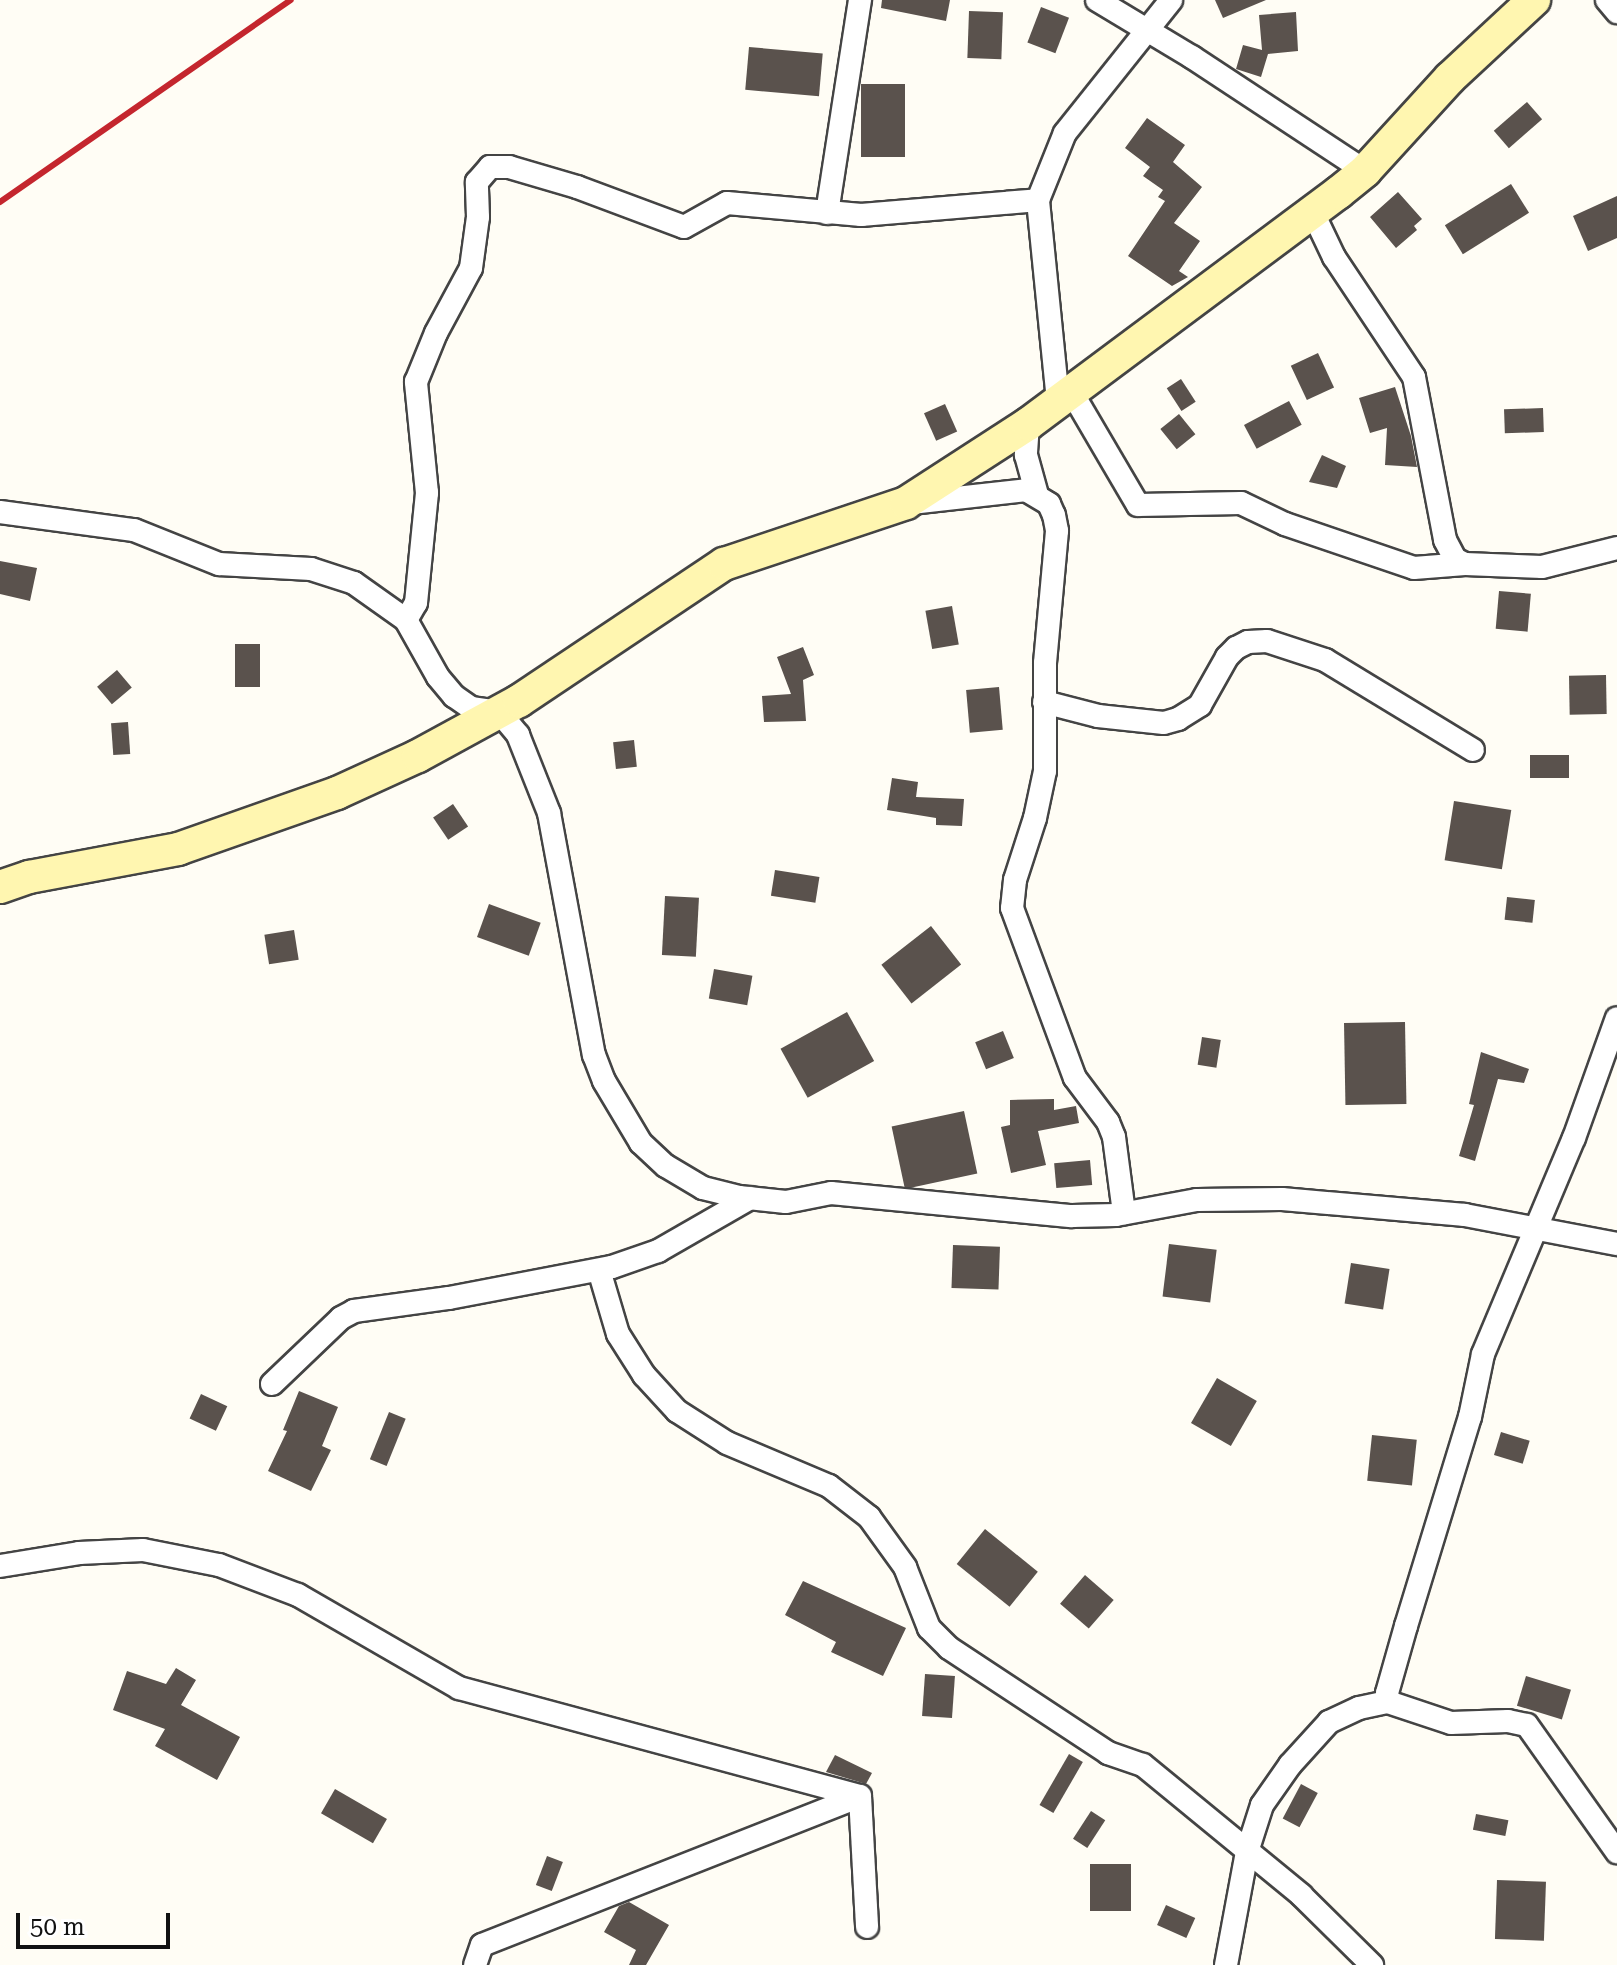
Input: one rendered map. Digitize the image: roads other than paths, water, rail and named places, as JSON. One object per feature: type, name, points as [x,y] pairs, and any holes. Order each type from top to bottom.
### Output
[{"type":"street","points":[[827,213],[860,0]]},
{"type":"street","points":[[1097,0],[1147,33],[1192,57],[1365,171]]},
{"type":"street","points":[[1171,0],[1065,133],[1038,200],[1064,396],[1138,505],[1235,502],[1414,568],[1465,564],[1542,567],[1617,548]]},
{"type":"street","points":[[906,503],[1028,424],[1313,213],[1365,171],[1450,78],[1534,0]]},
{"type":"street","points":[[1607,0],[1617,12]]},
{"type":"street","points":[[406,620],[416,603],[427,493],[416,382],[436,333],[471,268],[478,217],[477,182],[483,173],[498,166],[509,167],[684,227],[727,203],[861,215],[1038,200]]},
{"type":"street","points":[[1313,213],[1334,257],[1414,377],[1445,540],[1455,559],[1465,564]]},
{"type":"street","points":[[1028,424],[1026,455],[1037,495]]},
{"type":"street","points":[[0,887],[29,877],[178,849],[220,837],[337,793],[499,712],[581,663],[724,564],[906,503],[1026,490],[1049,504],[1057,531],[1044,702],[1043,791],[1015,880],[1012,908],[1075,1078],[1108,1122],[1114,1137],[1124,1213]]},
{"type":"street","points":[[0,512],[134,530],[219,564],[311,569],[354,583],[406,620],[438,677],[454,696],[471,708],[499,712],[530,758],[546,805],[594,1055],[604,1081],[641,1143],[666,1166],[703,1188],[786,1202],[831,1193],[1072,1216],[1124,1213],[1197,1200],[1282,1199],[1465,1215],[1617,1244]]},
{"type":"street","points":[[1044,702],[1098,716],[1164,723],[1178,719],[1200,705],[1227,657],[1236,648],[1248,642],[1267,641],[1325,660],[1473,750]]},
{"type":"street","points":[[1388,1702],[1387,1693],[1406,1626],[1470,1417],[1483,1354],[1597,1082],[1617,1018]]},
{"type":"street","points":[[272,1384],[341,1318],[354,1311],[599,1270],[658,1251],[750,1198]]},
{"type":"street","points":[[599,1270],[618,1334],[644,1375],[677,1411],[727,1443],[829,1486],[869,1517],[895,1550],[929,1628],[949,1648],[1108,1753],[1143,1765],[1301,1895],[1372,1965]]},
{"type":"street","points":[[0,1566],[79,1553],[143,1550],[219,1565],[298,1595],[459,1688],[860,1796]]},
{"type":"street","points":[[1226,1965],[1247,1852],[1262,1805],[1304,1749],[1329,1722],[1359,1708],[1388,1702],[1451,1723],[1508,1721],[1527,1725],[1617,1852]]},
{"type":"street","points":[[860,1796],[867,1927]]},
{"type":"street","points":[[475,1965],[482,1945],[860,1796]]},
{"type":"railway","points":[[0,202],[291,0]]}]
